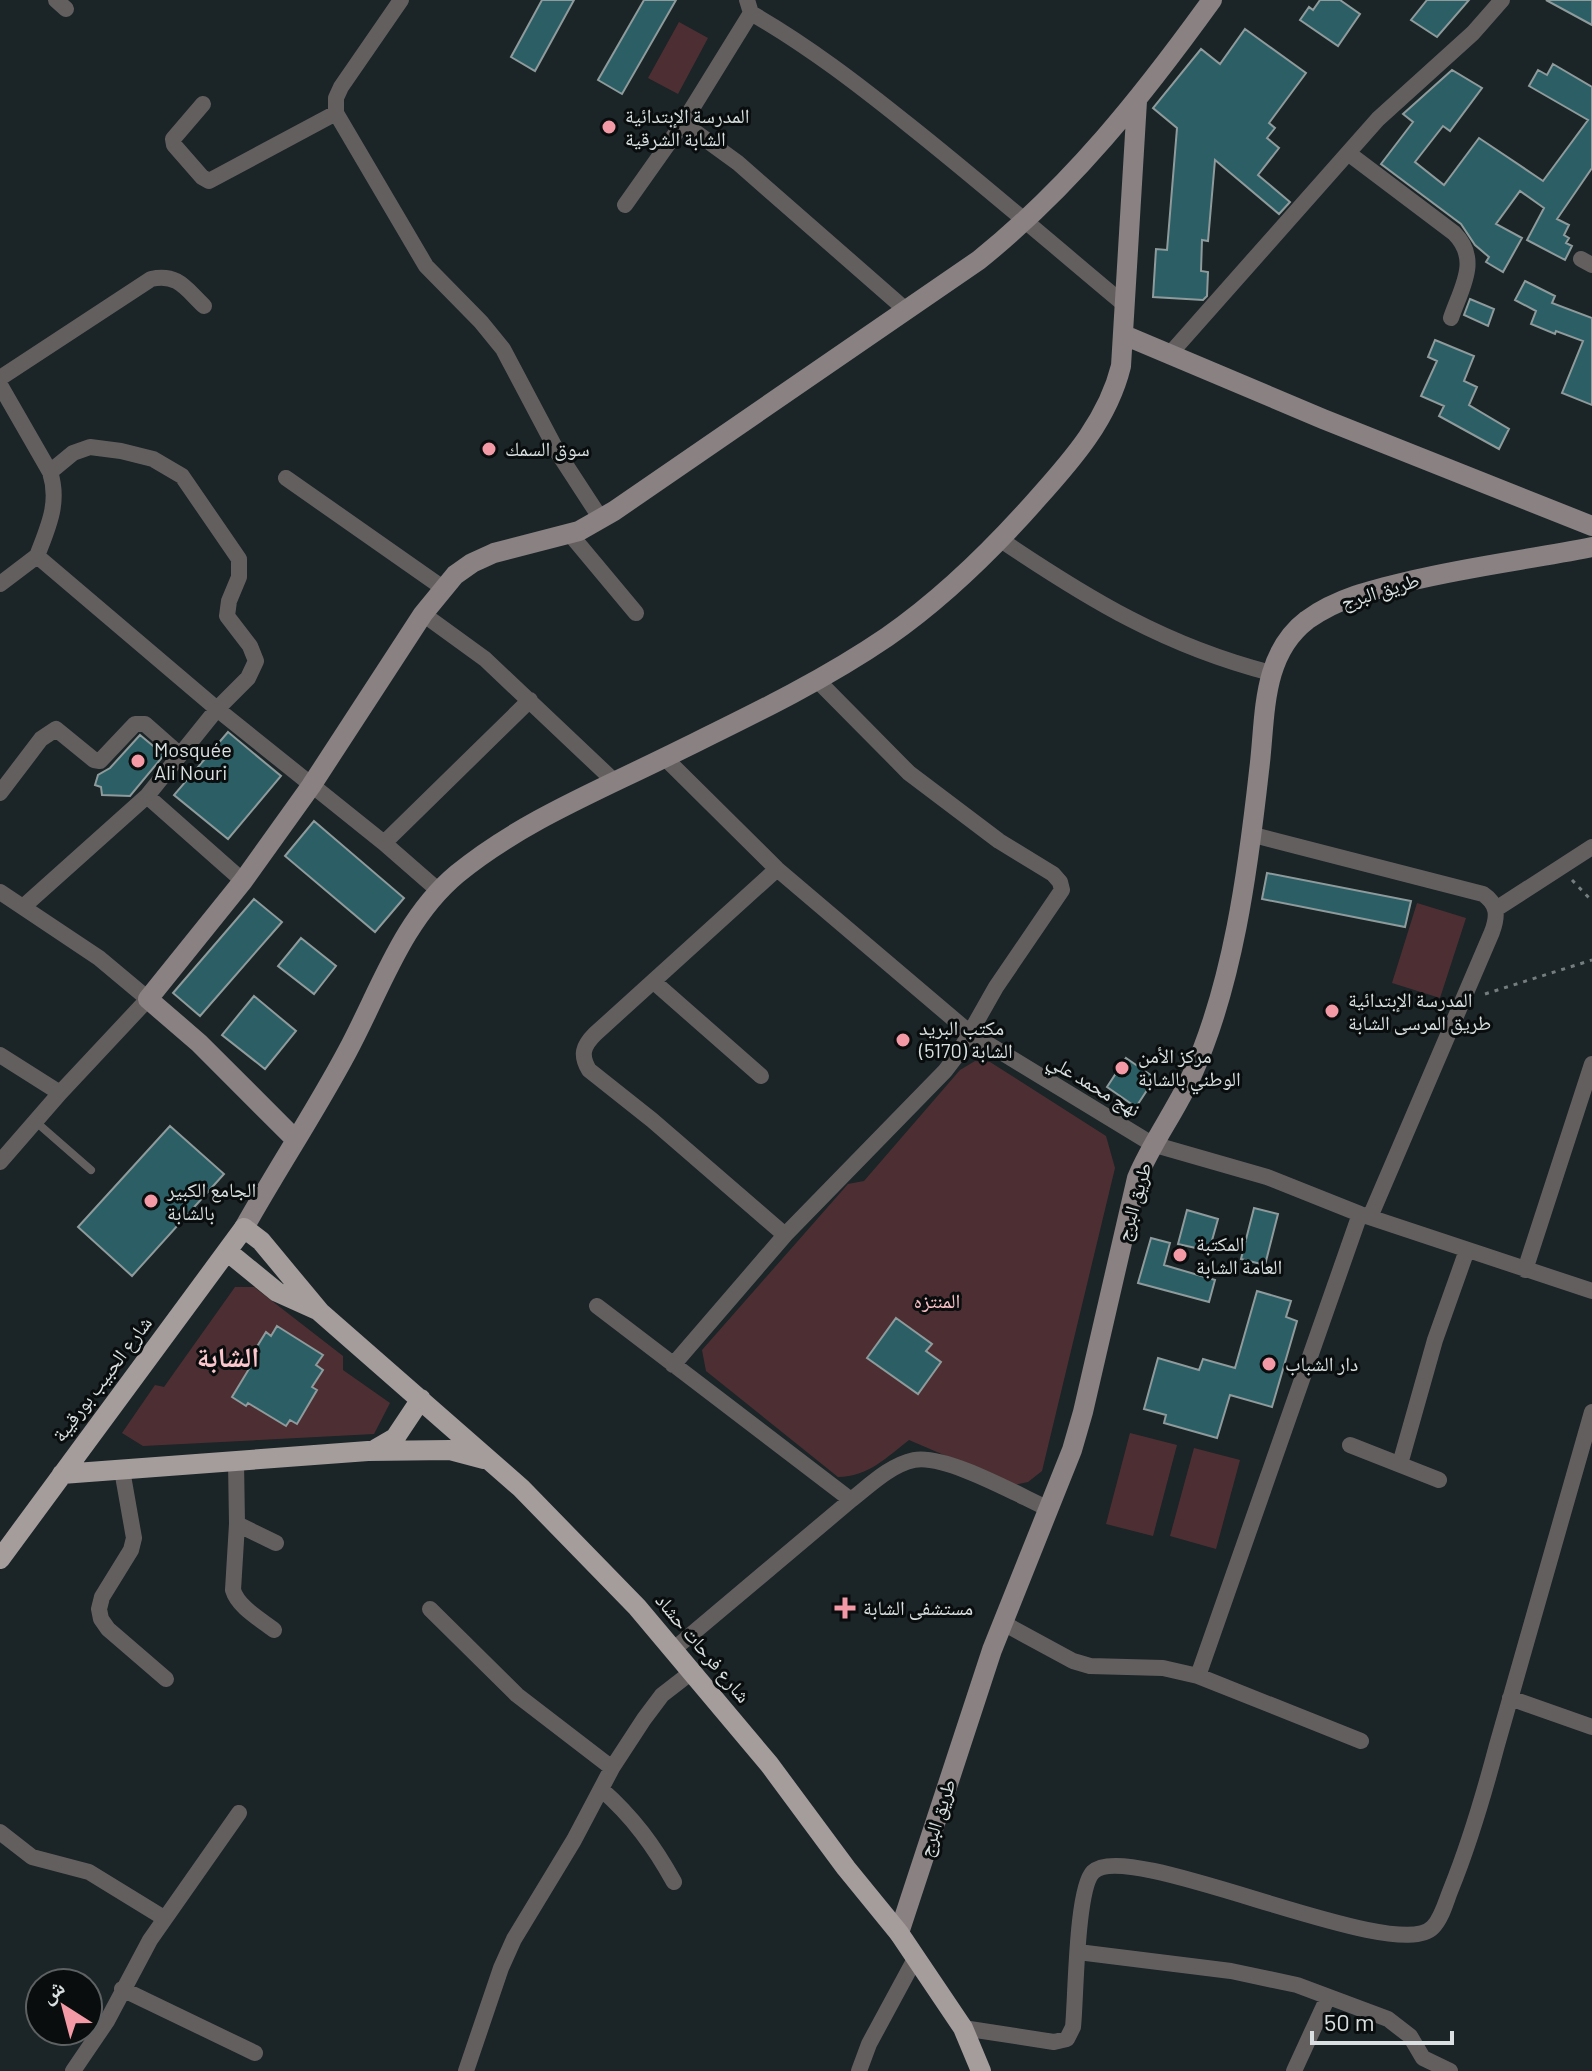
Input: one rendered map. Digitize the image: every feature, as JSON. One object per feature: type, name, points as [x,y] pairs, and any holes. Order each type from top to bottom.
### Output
[{"type":"main road","name":"شارع الحبيب بورقيبة","points":[[0,1559],[244,1228]]},
{"type":"main road","name":"شارع فرحات حشاد","points":[[244,1228],[261,1241],[320,1312],[521,1488],[674,1649],[899,1933],[963,2028],[981,2071]]},
{"type":"main road","name":"شارع فرحات حشاد","points":[[228,1252],[277,1292],[320,1312]]},
{"type":"main road","points":[[368,1451],[395,1438],[421,1399]]},
{"type":"main road","points":[[94,1431],[88,1445],[92,1459],[103,1468],[119,1470]]},
{"type":"main road","points":[[62,1474],[368,1451],[450,1450],[489,1462]]},
{"type":"street","points":[[401,0],[341,87],[336,98],[336,113],[418,254],[436,278],[481,322],[503,349],[558,453],[601,519]]},
{"type":"street","points":[[0,1162],[148,999],[243,881],[311,786],[423,614],[455,575],[486,556],[570,534],[601,519],[979,260],[1026,222],[1073,175],[1137,101],[1212,0]]},
{"type":"street","points":[[1169,355],[1348,153],[1395,103],[1473,33],[1502,0]]},
{"type":"street","points":[[625,205],[683,123],[749,6],[875,98],[1125,305]]},
{"type":"street","points":[[244,1228],[347,1052],[386,969],[439,891],[479,858],[511,837],[614,781],[818,681],[887,636],[920,612],[1001,540],[1071,459],[1101,419],[1115,393],[1121,366],[1137,101]]},
{"type":"street","points":[[203,104],[173,139],[186,159],[209,181],[336,113]]},
{"type":"street","points":[[683,123],[748,171],[907,311]]},
{"type":"street","points":[[1348,153],[1454,233],[1466,248],[1469,259],[1467,272],[1451,318]]},
{"type":"street","points":[[0,378],[151,279],[165,276],[180,283],[204,306]]},
{"type":"street","points":[[1124,335],[1592,526]]},
{"type":"street","points":[[0,385],[50,472],[55,488],[54,504],[37,556],[0,584]]},
{"type":"street","points":[[23,907],[147,796],[217,709],[248,678],[256,661],[250,646],[227,616],[229,601],[239,577],[239,559],[182,476],[153,459],[90,447],[73,453],[50,472]]},
{"type":"street","points":[[286,478],[443,588]]},
{"type":"street","points":[[570,534],[636,613]]},
{"type":"street","points":[[1001,540],[1138,625],[1206,654],[1271,673]]},
{"type":"street","name":"طريق البرج","points":[[899,1933],[1003,1623],[1049,1509],[1083,1412],[1137,1178],[1152,1144],[1191,1077],[1228,962],[1250,834],[1271,673],[1289,639],[1305,622],[1346,598],[1449,571],[1592,547]]},
{"type":"street","points":[[37,556],[439,891]]},
{"type":"street","points":[[423,614],[485,659],[614,781]]},
{"type":"street","points":[[673,1365],[785,1235],[952,1063],[996,987],[1062,890],[1053,874],[999,841],[909,773],[818,681]]},
{"type":"street","points":[[384,843],[530,700]]},
{"type":"street","points":[[0,793],[41,739],[56,729],[94,760],[100,761],[139,723],[145,724],[179,754]]},
{"type":"street","name":"نهج محمد علي","points":[[665,758],[777,869],[970,1033],[1152,1144],[1267,1177],[1365,1215],[1592,1291]]},
{"type":"street","points":[[147,796],[243,881]]},
{"type":"street","points":[[1198,1676],[1365,1215],[1496,920],[1496,909],[1491,899],[1483,894],[1250,834]]},
{"type":"street","points":[[1496,909],[1592,847]]},
{"type":"street","points":[[777,869],[587,1042],[583,1060],[589,1070],[785,1235]]},
{"type":"street","points":[[0,892],[99,958],[148,999],[199,1043],[295,1139]]},
{"type":"street","points":[[654,982],[761,1076]]},
{"type":"street","points":[[0,1055],[60,1093]]},
{"type":"street","points":[[1525,1270],[1592,1064]]},
{"type":"street","points":[[1400,1464],[1435,1340],[1467,1250]]},
{"type":"street","points":[[597,1306],[851,1500]]},
{"type":"street","points":[[963,2028],[1054,2042],[1067,2039],[1073,2027],[1084,1894],[1096,1870],[1107,1866],[1181,1877],[1342,1924],[1389,1934],[1416,1936],[1433,1927],[1457,1874],[1485,1789],[1592,1412]]},
{"type":"street","points":[[1350,1445],[1439,1480]]},
{"type":"street","points":[[674,1649],[851,1500],[900,1466],[915,1460],[932,1460],[955,1466],[1049,1509]]},
{"type":"street","points":[[236,1461],[235,1597],[274,1630]]},
{"type":"street","points":[[119,1470],[134,1538],[131,1550],[102,1597],[99,1609],[101,1619],[108,1629],[166,1679]]},
{"type":"street","points":[[237,1524],[276,1543]]},
{"type":"street","points":[[430,1609],[517,1695],[612,1768]]},
{"type":"street","points":[[1003,1623],[1073,1661],[1090,1666],[1163,1668],[1198,1676],[1361,1741]]},
{"type":"street","points":[[466,2071],[510,1948],[612,1768],[662,1695],[693,1671]]},
{"type":"street","points":[[1510,1698],[1592,1727]]},
{"type":"street","points":[[601,1789],[636,1823],[674,1882]]},
{"type":"street","points":[[73,2071],[107,2021],[164,1918],[239,1813]]},
{"type":"street","points":[[0,1832],[32,1857],[89,1872],[164,1918]]},
{"type":"street","points":[[1078,1952],[1277,1979],[1400,2026],[1423,2058],[1450,2071]]},
{"type":"street","points":[[859,2071],[869,2044],[916,1957]]},
{"type":"street","points":[[122,1989],[255,2053]]},
{"type":"street","points":[[1294,2071],[1328,1997]]},
{"type":"lane","points":[[36,1122],[91,1170]]},
{"type":"path","points":[[1561,868],[1592,901]]},
{"type":"path","points":[[1463,1000],[1592,960]]},
{"type":"green space","points":[[679,22],[708,38],[678,94],[648,78]]},
{"type":"green space","points":[[1417,903],[1466,918],[1440,998],[1392,983]]},
{"type":"green space","name":"المنتزه","points":[[975,1061],[990,1062],[1106,1136],[1115,1168],[1042,1471],[1028,1482],[1014,1485],[909,1440],[868,1470],[838,1477],[706,1371],[702,1350],[848,1184],[864,1181],[960,1070]]},
{"type":"green space","points":[[235,1287],[254,1287],[343,1356],[343,1370],[390,1403],[374,1434],[143,1446],[122,1433],[155,1385],[164,1387]]},
{"type":"green space","points":[[1130,1433],[1177,1445],[1153,1536],[1106,1524]]},
{"type":"green space","points":[[1194,1448],[1240,1460],[1216,1549],[1170,1536]]},
{"type":"building","points":[[542,0],[574,0],[535,71],[511,57]]},
{"type":"building","points":[[644,0],[676,0],[622,94],[598,80]]},
{"type":"building","points":[[1320,0],[1340,0],[1360,14],[1338,46],[1300,20],[1309,7],[1313,10]]},
{"type":"building","points":[[1427,0],[1469,0],[1437,37],[1411,20]]},
{"type":"building","points":[[1546,0],[1592,0],[1592,25]]},
{"type":"building","points":[[1245,29],[1306,73],[1269,123],[1275,128],[1267,138],[1279,148],[1258,175],[1290,202],[1279,214],[1215,160],[1208,241],[1202,240],[1201,271],[1208,272],[1207,296],[1203,300],[1153,297],[1156,249],[1167,250],[1177,128],[1153,108],[1201,49],[1220,64]]},
{"type":"building","points":[[1553,64],[1592,87],[1592,168],[1557,219],[1569,225],[1564,235],[1569,238],[1566,243],[1572,246],[1565,260],[1527,240],[1544,208],[1520,191],[1496,224],[1522,238],[1503,272],[1486,262],[1489,257],[1475,245],[1461,224],[1381,164],[1413,122],[1403,114],[1452,70],[1482,88],[1450,131],[1443,126],[1415,162],[1444,185],[1479,138],[1543,181],[1588,120],[1529,86],[1538,70],[1547,75]]},
{"type":"building","points":[[1525,281],[1555,296],[1552,303],[1592,318],[1592,405],[1562,393],[1583,341],[1531,324],[1536,311],[1515,300]]},
{"type":"building","points":[[1470,299],[1494,309],[1488,326],[1464,315]]},
{"type":"building","points":[[1435,340],[1474,356],[1464,381],[1477,387],[1469,405],[1509,429],[1499,449],[1439,416],[1444,406],[1421,396],[1437,361],[1428,357]]},
{"type":"building","points":[[228,732],[281,776],[228,839],[174,795]]},
{"type":"building","name":"Mosquée Ali Nouri","points":[[140,735],[164,755],[130,796],[102,795],[101,787],[95,785],[98,775],[110,768]]},
{"type":"building","points":[[314,821],[404,898],[375,932],[285,856]]},
{"type":"building","points":[[1267,873],[1411,901],[1405,927],[1262,899]]},
{"type":"building","points":[[254,899],[282,922],[200,1016],[173,993]]},
{"type":"building","points":[[301,938],[336,966],[314,994],[278,966]]},
{"type":"building","points":[[254,996],[296,1031],[265,1069],[222,1035]]},
{"type":"building","points":[[1126,1058],[1155,1078],[1136,1107],[1107,1087]]},
{"type":"building","name":"الجامع الكبير بالشابة","points":[[170,1126],[224,1174],[132,1276],[78,1227]]},
{"type":"building","points":[[1254,1208],[1278,1214],[1265,1265],[1241,1259]]},
{"type":"building","points":[[1187,1210],[1218,1219],[1209,1251],[1178,1244]]},
{"type":"building","points":[[1151,1238],[1170,1243],[1164,1265],[1215,1280],[1209,1302],[1138,1283]]},
{"type":"building","name":"دار الشباب","points":[[1257,1291],[1291,1301],[1286,1317],[1297,1321],[1272,1407],[1230,1395],[1217,1438],[1164,1423],[1166,1415],[1144,1409],[1158,1358],[1199,1370],[1203,1359],[1235,1368]]},
{"type":"building","points":[[896,1318],[932,1344],[926,1351],[941,1362],[918,1394],[867,1358]]},
{"type":"building","points":[[277,1326],[323,1355],[316,1365],[323,1370],[312,1387],[317,1390],[297,1424],[290,1420],[286,1426],[232,1397],[252,1364],[250,1358],[266,1332],[271,1336]]},
{"type":"place","name":"المدرسة الإبتدائية الشابة الشرقية","points":[[609,127]]},
{"type":"place","name":"سوق السمك","points":[[489,449]]},
{"type":"place","name":"Mosquée Ali Nouri","points":[[138,761]]},
{"type":"place","name":"المدرسة الإبتدائية طريق المرسى الشابة","points":[[1332,1011]]},
{"type":"place","name":"مكتب البريد الشابة (5170)","points":[[903,1040]]},
{"type":"place","name":"مركز الأمن الوطني بالشابة","points":[[1122,1068]]},
{"type":"place","name":"الجامع الكبير بالشابة","points":[[151,1201]]},
{"type":"place","name":"المكتبة العامة الشابة","points":[[1180,1255]]},
{"type":"place","name":"دار الشباب","points":[[1269,1364]]},
{"type":"place","name":"مستشفى الشابة","points":[[845,1608]]},
{"type":"district","name":"الشابة","points":[[228,1357]]}]
